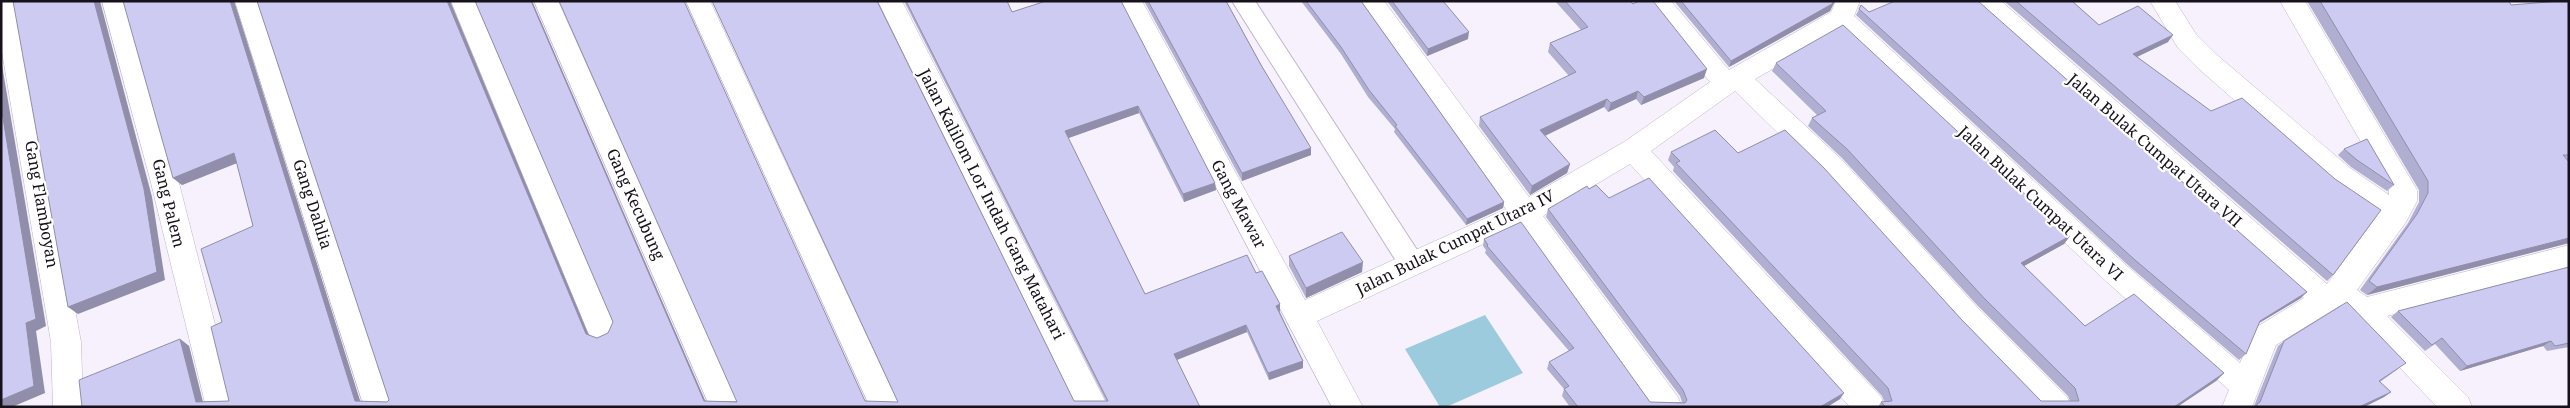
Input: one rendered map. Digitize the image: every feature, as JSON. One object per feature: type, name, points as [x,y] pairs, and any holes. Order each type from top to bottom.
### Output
[{"type":"street","name":"Gang Flamboyan","points":[[6,1],[66,342],[68,407]]},
{"type":"street","name":"Gang Palem","points":[[114,1],[164,179],[221,407]]},
{"type":"street","name":"Gang Dahlia","points":[[246,1],[379,407]]},
{"type":"street","points":[[463,1],[602,330]]},
{"type":"street","name":"Gang Kecubung","points":[[546,1],[725,407]]},
{"type":"street","points":[[698,1],[885,407]]},
{"type":"street","name":"Jalan Kalilom Lor Indah Gang Matahari","points":[[890,1],[1093,407]]},
{"type":"street","name":"Gang Mawar","points":[[1130,1],[1348,407]]},
{"type":"street","points":[[1370,1],[1667,407]]},
{"type":"street","points":[[1657,1],[1731,81],[1831,167],[1967,316],[2056,407]]},
{"type":"street","name":"Jalan Bulak Cumpat Utara VII","points":[[1985,1],[2333,294],[2363,310],[2457,407]]},
{"type":"street","points":[[2162,1],[2187,41],[2208,62],[2340,176],[2396,214]]},
{"type":"street","points":[[2240,396],[2265,337],[2333,294],[2396,214],[2403,201],[2403,190],[2292,1]]},
{"type":"street","name":"Jalan Bulak Cumpat Utara IV","points":[[1299,316],[1526,212],[1633,149],[1731,81],[1845,9]]},
{"type":"street","name":"Jalan Bulak Cumpat Utara VI","points":[[1845,9],[2240,396]]},
{"type":"street","points":[[1633,149],[1870,407]]},
{"type":"street","points":[[2363,310],[2569,257]]},
{"type":"lane","points":[[1243,1],[1412,264]]},
{"type":"water","points":[[1485,315],[1523,373],[1446,407],[1440,407],[1405,349]]},
{"type":"building","points":[[13,1],[94,1],[144,189],[157,272],[68,307]]},
{"type":"building","points":[[123,1],[230,1],[355,401],[387,402],[389,400],[257,1],[447,1],[586,334],[597,338],[608,333],[613,322],[475,1],[531,1],[704,401],[737,402],[559,1],[684,1],[865,401],[898,402],[712,1],[877,1],[1074,401],[1108,401],[906,1],[1007,1],[1012,12],[1046,1],[1121,1],[1215,183],[1183,194],[1138,106],[1065,131],[1145,294],[1247,255],[1256,273],[1262,271],[1280,304],[1276,306],[1303,361],[1268,373],[1246,325],[1174,354],[1200,407],[82,407],[79,380],[180,339],[196,402],[229,401],[211,327],[222,322],[201,249],[253,226],[234,153],[173,178]]},
{"type":"building","points":[[1148,1],[1226,1],[1261,65],[1311,148],[1242,173]]},
{"type":"building","points":[[1306,1],[1361,1],[1504,202],[1467,219],[1395,126],[1397,125],[1369,90],[1341,47]]},
{"type":"building","points":[[1392,1],[1443,1],[1469,32],[1428,49]]},
{"type":"building","points":[[1565,1],[1630,1],[1633,4],[1639,1],[1653,1],[1707,69],[1644,97],[1638,91],[1611,103],[1607,99],[1540,130],[1570,164],[1532,186],[1480,117],[1576,72],[1550,43],[1588,27]]},
{"type":"building","points":[[1681,1],[1834,1],[1832,4],[1731,61]]},
{"type":"building","points":[[1895,1],[1978,1],[2307,292],[2260,321],[2246,354],[2135,260],[1859,9],[1861,5],[1869,12]]},
{"type":"building","points":[[2016,1],[2072,1],[2099,25],[2138,6],[2173,35],[2133,54],[2211,111],[2242,98],[2335,179],[2381,210],[2333,275]]},
{"type":"building","points":[[2320,1],[2509,1],[2511,5],[2569,1],[2569,155],[2563,155],[2569,162],[2569,238],[2377,287],[2369,281],[2417,214],[2428,193],[2428,181]]},
{"type":"building","points":[[1843,25],[2070,236],[2021,263],[2085,326],[2134,294],[2224,373],[2174,407],[1886,407],[1881,402],[1892,401],[1888,388],[1676,163],[1680,161],[1671,152],[1715,130],[1738,153],[1785,130],[1824,168],[1961,319],[2041,401],[2079,401],[2075,388],[1984,298],[1847,149],[1812,118],[1826,111],[1776,63]]},
{"type":"building","points":[[1,106],[36,319],[26,323],[34,386],[1,400]]},
{"type":"building","points":[[2367,139],[2394,185],[2344,149]]},
{"type":"building","points":[[1649,178],[1844,393],[1820,407],[1578,407],[1564,389],[1569,386],[1549,362],[1574,348],[1487,246],[1484,239],[1521,222],[1650,402],[1685,403],[1687,400],[1683,390],[1548,209],[1587,186],[1589,189],[1596,185],[1609,198]]},
{"type":"building","points":[[1342,232],[1363,262],[1306,288],[1289,256]]},
{"type":"building","points":[[2569,267],[2569,343],[2555,346],[2551,341],[2467,366],[2442,338],[2432,345],[2398,311]]},
{"type":"building","points":[[2347,302],[2406,363],[2379,381],[2391,392],[2359,407],[2257,407],[2284,341]]}]
